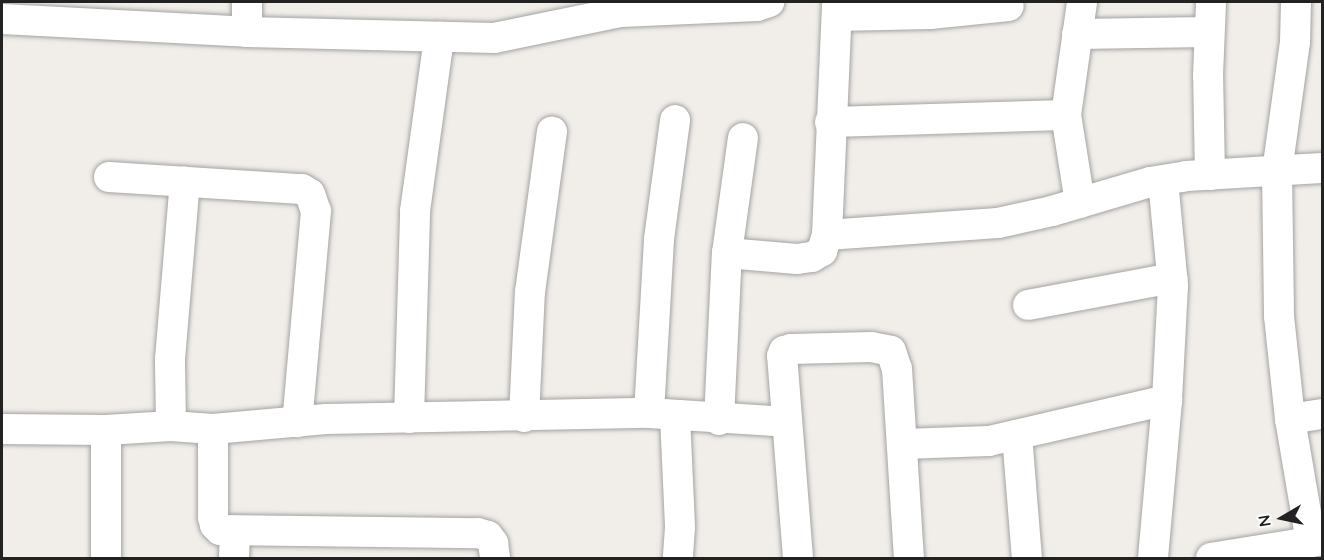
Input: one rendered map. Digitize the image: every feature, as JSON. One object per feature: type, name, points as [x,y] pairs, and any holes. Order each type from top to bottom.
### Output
[{"type":"street","points":[[247,2],[247,32]]},
{"type":"street","points":[[2,19],[247,32],[495,38],[621,7],[757,6],[769,2]]},
{"type":"street","points":[[1080,203],[1066,115],[1082,2]]},
{"type":"street","points":[[1210,2],[1210,175]]},
{"type":"street","points":[[1211,558],[1317,541],[1290,419],[1280,316],[1277,171],[1294,42],[1296,2]]},
{"type":"street","points":[[727,253],[797,259],[812,257],[822,251],[827,236],[830,122],[837,9],[919,14],[1009,6]]},
{"type":"street","points":[[1077,34],[1209,32]]},
{"type":"street","points":[[409,418],[415,211],[439,37]]},
{"type":"street","points":[[830,122],[1066,115]]},
{"type":"street","points":[[675,120],[659,239],[662,414],[680,527],[678,558]]},
{"type":"street","points":[[524,417],[535,245],[552,132]]},
{"type":"street","points":[[719,420],[727,253],[743,138]]},
{"type":"street","points":[[827,236],[998,223],[1163,180],[1323,168]]},
{"type":"street","points":[[109,177],[302,189],[310,194],[316,211],[297,422]]},
{"type":"street","points":[[1153,558],[1167,400],[1172,278],[1163,180]]},
{"type":"street","points":[[171,426],[170,359],[185,182]]},
{"type":"street","points":[[1028,304],[1172,278]]},
{"type":"street","points":[[798,558],[782,364],[784,351],[884,348],[891,351],[897,369],[909,558]]},
{"type":"street","points":[[903,444],[967,443],[1017,435],[1167,400]]},
{"type":"street","points":[[2,429],[106,430],[171,426],[213,429],[297,422],[409,418],[662,414],[719,420],[787,422]]},
{"type":"street","points":[[1290,419],[1323,414]]},
{"type":"street","points":[[213,429],[213,517],[215,525],[235,545],[478,533],[488,536],[493,543],[495,558]]},
{"type":"street","points":[[106,430],[106,558]]},
{"type":"street","points":[[1017,435],[1027,558]]}]
